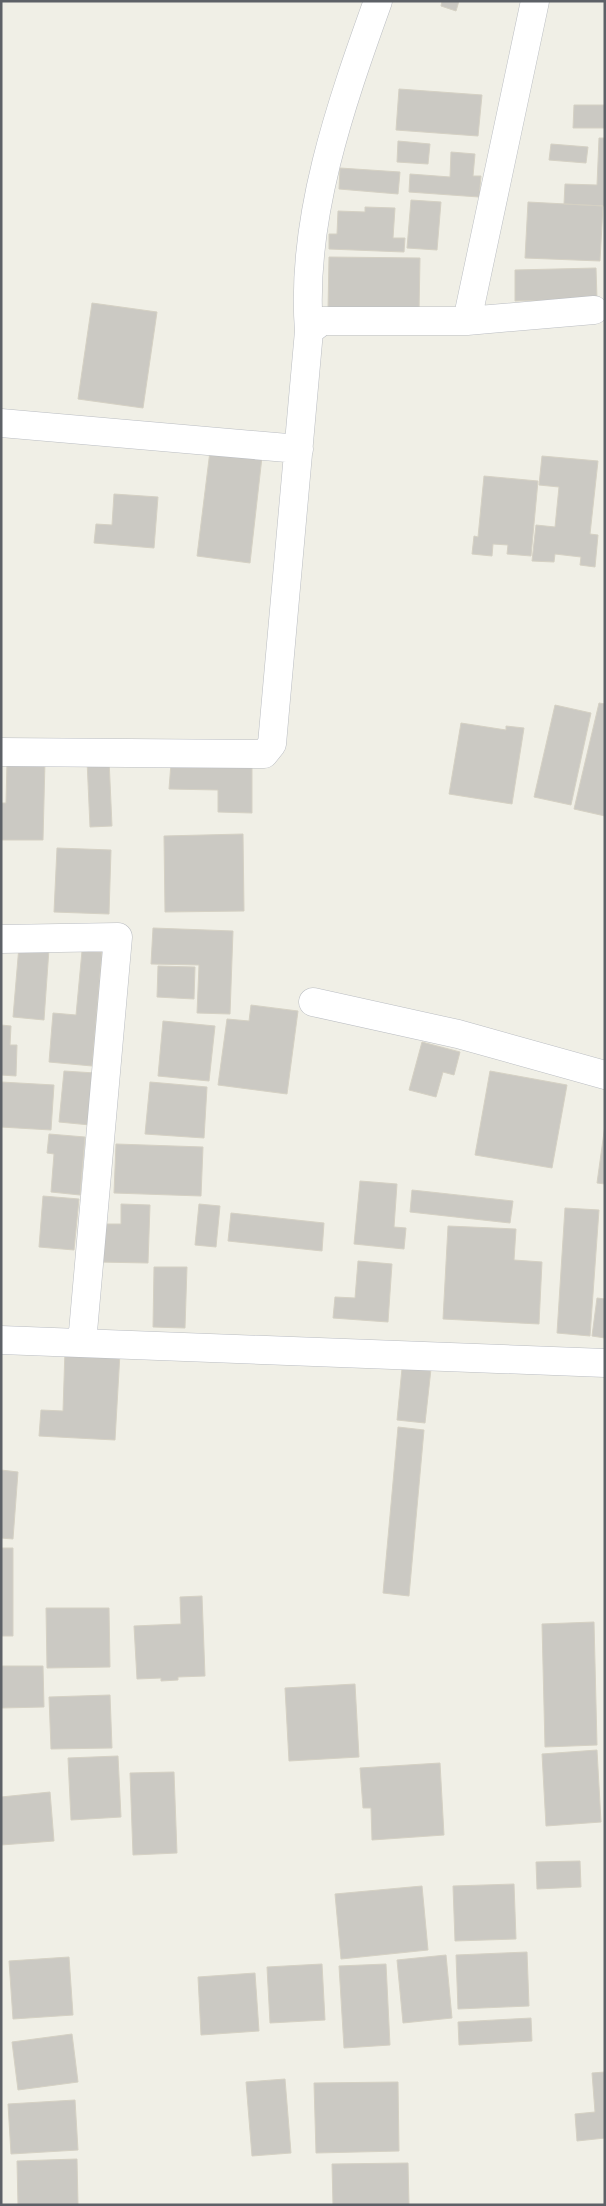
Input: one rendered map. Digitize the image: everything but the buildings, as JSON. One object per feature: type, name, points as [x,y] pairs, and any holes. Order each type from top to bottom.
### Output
[{"type":"street","points":[[1,752],[264,754],[272,744],[309,331],[306,297],[319,188],[357,62],[378,1]]},
{"type":"street","points":[[467,321],[535,1]]},
{"type":"street","points":[[309,331],[322,321],[467,321],[594,310]]},
{"type":"street","points":[[1,423],[299,449]]},
{"type":"street","points":[[1,939],[118,937],[82,1343]]},
{"type":"street","points":[[313,1002],[458,1034],[605,1075]]},
{"type":"street","points":[[1,1340],[605,1363]]}]
